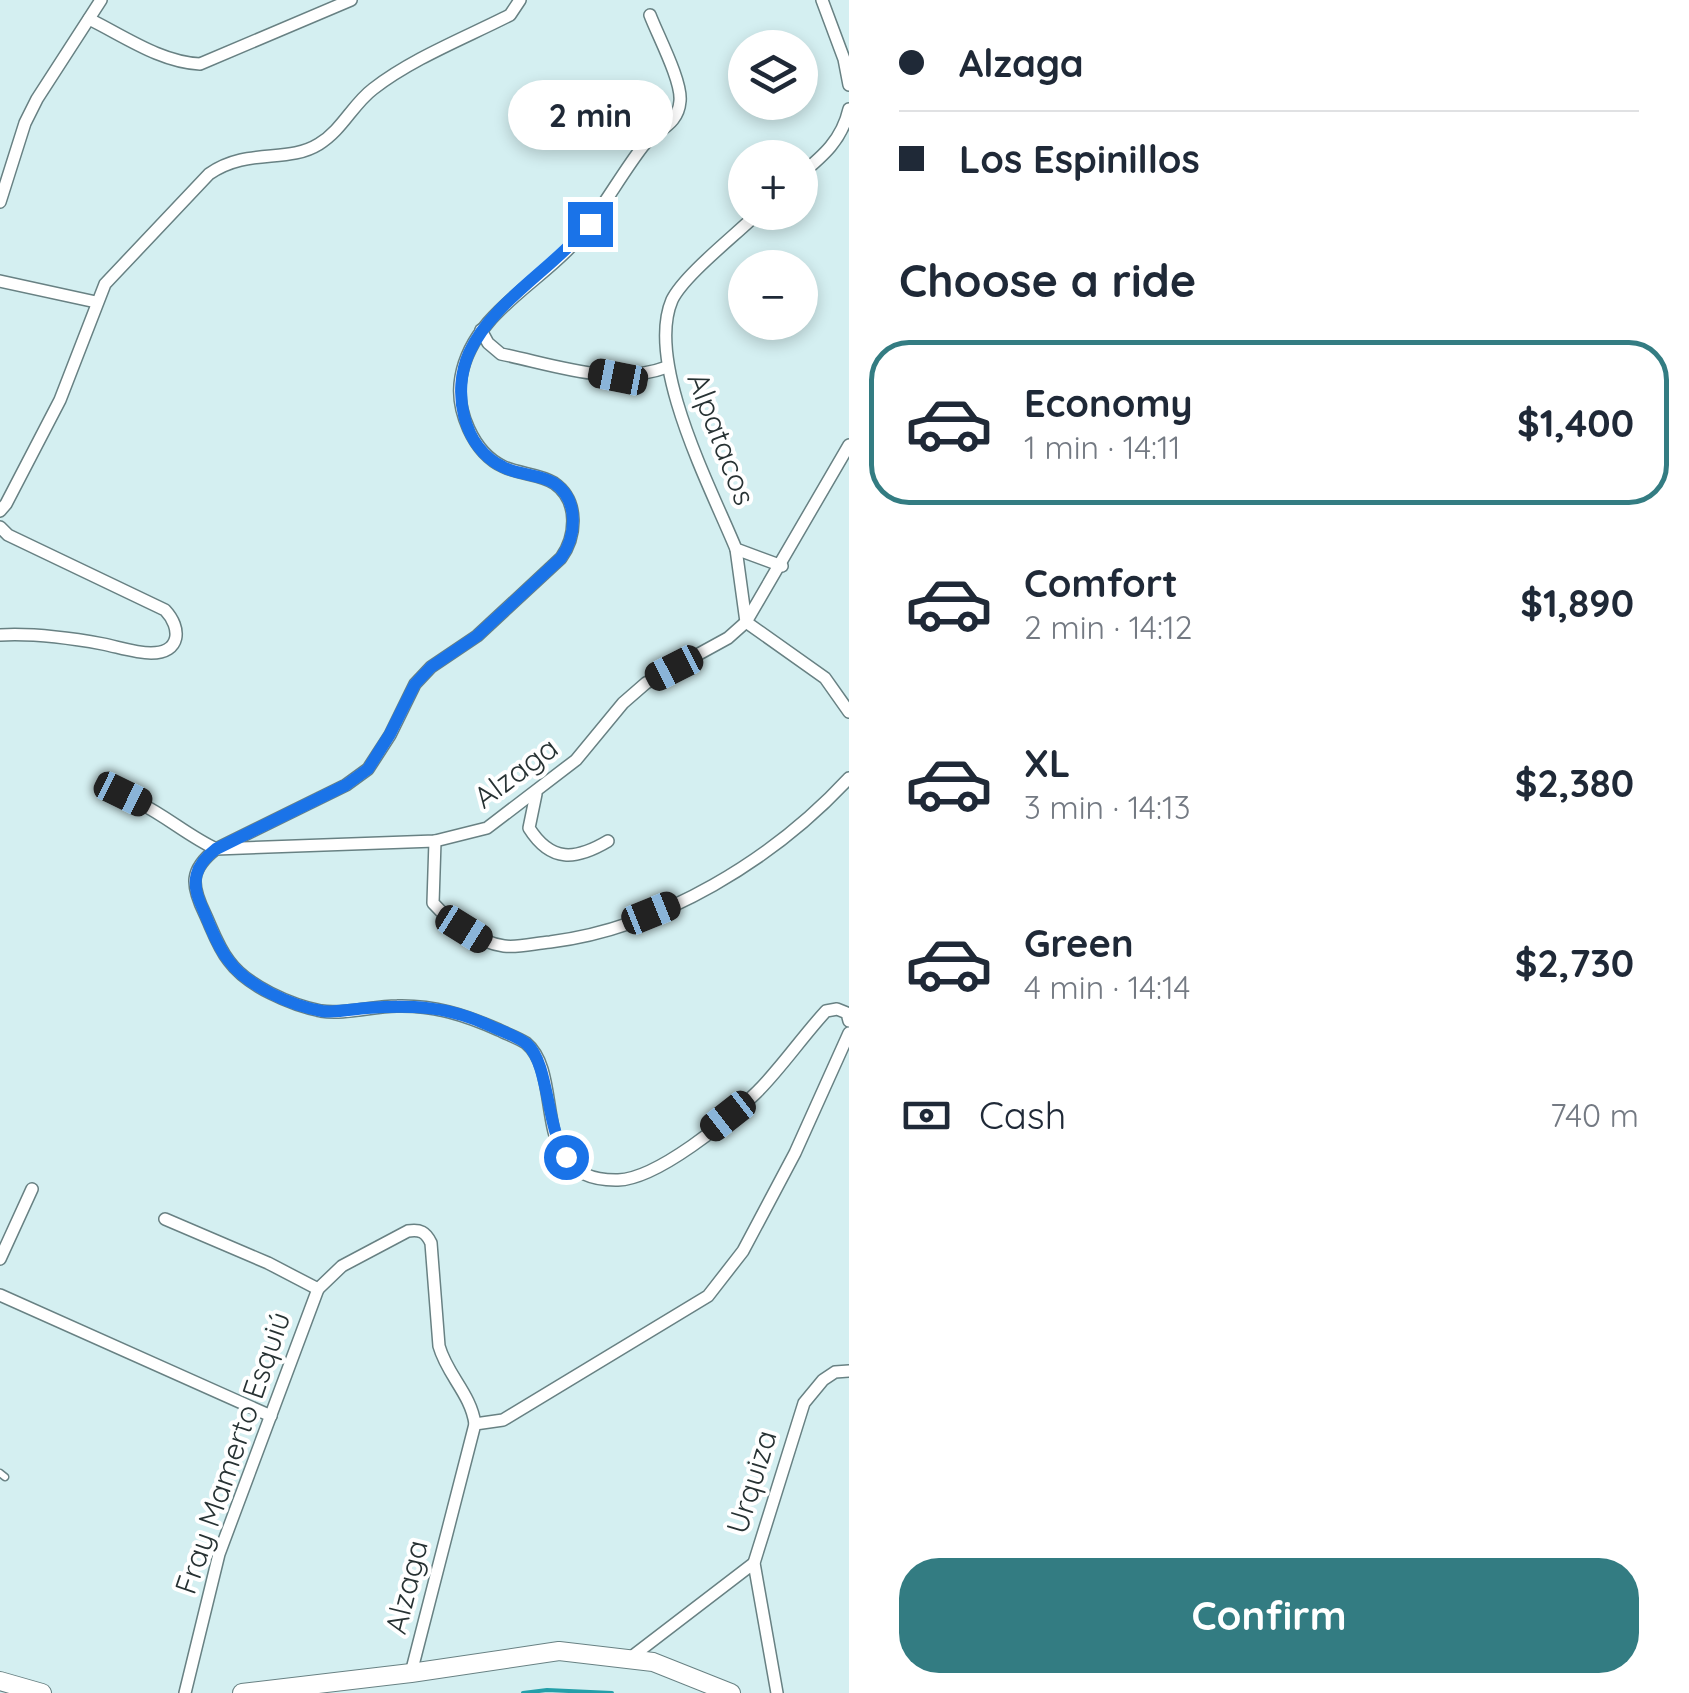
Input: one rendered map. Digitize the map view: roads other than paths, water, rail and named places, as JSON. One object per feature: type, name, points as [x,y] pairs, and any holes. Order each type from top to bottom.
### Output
[{"type":"main road","points":[[242,1693],[411,1674],[559,1650],[653,1662],[731,1693]]},
{"type":"main road","points":[[0,1681],[42,1693]]},
{"type":"street","points":[[0,202],[26,123],[46,83],[101,0]]},
{"type":"street","points":[[89,19],[161,55],[181,63],[200,64],[351,0]]},
{"type":"street","points":[[0,511],[60,400],[105,284],[208,174],[226,162],[302,151],[319,144],[370,90],[510,15],[520,0]]},
{"type":"street","points":[[822,0],[844,59],[849,85]]},
{"type":"street","points":[[650,15],[681,96],[678,113],[641,149],[606,205],[574,244],[481,330],[461,376],[460,404],[483,453],[503,467],[553,482],[574,519],[571,544],[561,558],[477,636],[431,667],[415,684],[368,769],[346,785],[216,849],[202,860],[194,891],[227,959],[238,971],[290,1001],[323,1011],[397,1006],[440,1008],[469,1016],[525,1042],[538,1057],[555,1140],[566,1157],[592,1176],[621,1180],[659,1168],[754,1095],[826,1012],[836,1009],[847,1013],[849,1021]]},
{"type":"street","points":[[818,159],[845,127],[849,109]]},
{"type":"street","name":"Alpatacos","points":[[739,230],[685,282],[673,299],[666,322],[667,367],[685,424],[736,549],[782,566]]},
{"type":"street","points":[[0,280],[96,302]]},
{"type":"street","points":[[481,330],[501,354],[579,370],[618,377],[643,376],[667,367]]},
{"type":"street","name":"Alzaga","points":[[216,849],[435,841],[487,828],[576,760],[622,704],[646,683],[728,638],[746,622],[849,446]]},
{"type":"street","points":[[0,527],[8,535],[164,610],[176,622],[176,636],[168,648],[152,653],[68,638],[0,636]]},
{"type":"street","points":[[736,549],[746,622],[825,678],[849,712]]},
{"type":"street","points":[[435,841],[433,904],[446,918],[482,940],[507,947],[564,940],[617,927],[684,900],[759,857],[804,823],[849,778]]},
{"type":"street","points":[[102,792],[123,794],[189,837],[216,849]]},
{"type":"street","points":[[536,794],[529,828],[546,849],[571,856],[589,852],[608,841]]},
{"type":"street","points":[[165,1219],[318,1288],[342,1266],[408,1231],[427,1234],[443,1359],[473,1406],[475,1424],[504,1420],[708,1296],[743,1250],[795,1153],[849,1032]]},
{"type":"street","points":[[0,1259],[32,1188]]},
{"type":"street","name":"Fray Mamerto Esquiú","points":[[185,1693],[219,1554],[318,1288]]},
{"type":"street","points":[[0,1295],[270,1416]]},
{"type":"street","name":"Urquiza","points":[[776,1693],[754,1563],[804,1403],[824,1380],[836,1372],[849,1371]]},
{"type":"street","name":"Alzaga","points":[[411,1674],[475,1424]]},
{"type":"street","points":[[630,1658],[754,1563]]},
{"type":"waterway","points":[[523,1693],[612,1693]]}]
